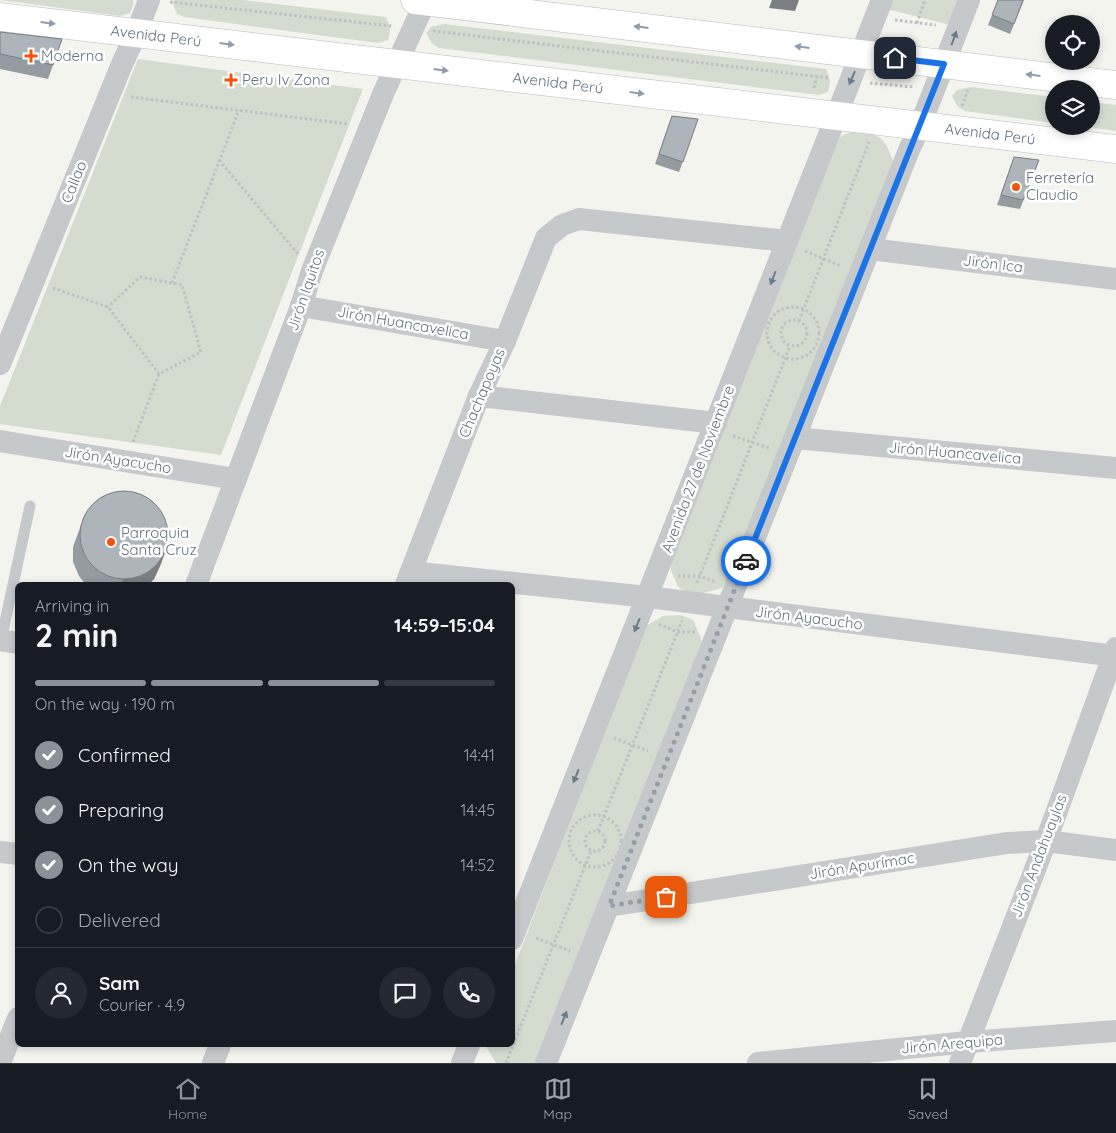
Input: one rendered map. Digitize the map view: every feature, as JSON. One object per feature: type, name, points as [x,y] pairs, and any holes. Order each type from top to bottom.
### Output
[{"type":"main road","points":[[422,0],[1116,85]]},
{"type":"main road","name":"Avenida Perú","points":[[0,18],[1116,149]]},
{"type":"street","name":"Jirón Iquitos","points":[[197,582],[301,306],[312,271],[370,126],[414,29],[422,0]]},
{"type":"street","points":[[546,1063],[969,0]]},
{"type":"street","name":"Callao","points":[[0,364],[110,94],[136,34],[156,1]]},
{"type":"street","name":"Avenida 27 de Noviembre","points":[[522,937],[517,916],[656,575],[722,429],[794,245],[850,81],[862,54],[887,10]]},
{"type":"street","name":"Chachapoyas","points":[[409,578],[479,396],[504,341],[546,238],[562,226],[579,219],[794,245]]},
{"type":"street","name":"Jirón Ica","points":[[870,249],[1116,279]]},
{"type":"street","name":"Jirón Huancavelica","points":[[301,306],[504,341]]},
{"type":"street","points":[[479,396],[722,429]]},
{"type":"street","name":"Jirón Huancavelica","points":[[795,438],[1116,468]]},
{"type":"street","name":"Jirón Ayacucho","points":[[0,441],[236,479]]},
{"type":"street","name":"Jirón Ayacucho","points":[[409,578],[443,582]]},
{"type":"street","name":"Jirón Ayacucho","points":[[515,591],[644,606],[731,598],[1115,653]]},
{"type":"street","points":[[0,640],[15,642]]},
{"type":"street","name":"Jirón Andahuaylas","points":[[960,1063],[1046,841],[1115,653]]},
{"type":"street","name":"Jirón Apurímac","points":[[609,906],[1007,843],[1046,841],[1116,850]]},
{"type":"street","points":[[0,852],[15,854]]},
{"type":"street","points":[[2,1051],[15,1024]]},
{"type":"street","name":"Jirón Arequipa","points":[[758,1063],[968,1042],[1116,1031]]},
{"type":"street","points":[[213,1063],[219,1047]]},
{"type":"street","points":[[462,1063],[468,1047]]},
{"type":"lane","points":[[0,640],[30,506]]},
{"type":"path","points":[[917,23],[925,0]]},
{"type":"path","points":[[156,1],[414,29],[850,81],[934,88]]},
{"type":"path","points":[[887,10],[917,23],[937,25]]},
{"type":"path","points":[[962,106],[968,89]]},
{"type":"path","points":[[110,94],[370,126]]},
{"type":"path","points":[[172,283],[239,110]]},
{"type":"path","points":[[799,321],[878,121]]},
{"type":"path","points":[[220,160],[312,271]]},
{"type":"path","points":[[794,245],[846,268]]},
{"type":"path","points":[[108,308],[140,277],[182,285],[201,352],[159,374],[125,462]]},
{"type":"path","points":[[34,282],[108,308],[159,374]]},
{"type":"path","points":[[795,306],[804,309],[811,313],[819,328],[820,336],[817,345],[803,357],[785,358],[776,353],[770,346],[767,337],[771,319],[777,312],[785,308],[795,306]]},
{"type":"path","points":[[793,319],[799,321],[807,331],[806,337],[800,345],[790,346],[784,342],[780,331],[787,321],[793,319]]},
{"type":"path","points":[[722,429],[770,448]]},
{"type":"path","points":[[656,575],[700,576],[731,598]]},
{"type":"path","points":[[644,606],[677,632],[718,632]]},
{"type":"path","points":[[609,737],[654,754]]},
{"type":"path","points":[[594,814],[604,816],[617,826],[622,842],[620,850],[609,863],[593,867],[585,865],[576,859],[570,851],[568,841],[570,831],[576,822],[584,817],[594,814]]},
{"type":"path","points":[[598,831],[603,834],[604,846],[601,850],[591,850],[586,847],[585,837],[588,832],[598,831]]},
{"type":"path","points":[[515,1040],[591,850]]},
{"type":"path","points":[[522,937],[553,944],[576,953]]},
{"type":"path","points":[[506,1063],[512,1047]]},
{"type":"shaded area","points":[[0,0],[133,0],[133,6],[130,13],[121,16]]},
{"type":"shaded area","points":[[174,0],[244,0],[386,17],[390,34],[388,40],[378,43],[184,17],[177,14],[172,2]]},
{"type":"shaded area","points":[[890,0],[960,0],[950,25],[887,9]]},
{"type":"shaded area","points":[[444,24],[826,69],[830,86],[828,92],[819,95],[439,48],[432,44],[426,33],[431,27]]},
{"type":"shaded area","points":[[138,59],[363,89],[221,455],[0,424],[0,406]]},
{"type":"shaded area","points":[[971,87],[1045,96],[1045,122],[965,111],[958,107],[952,96],[957,90]]},
{"type":"shaded area","points":[[1100,103],[1116,105],[1116,131],[1100,129]]},
{"type":"shaded area","points":[[854,131],[869,133],[880,138],[887,146],[893,161],[730,578],[722,588],[692,596],[678,587],[671,570],[672,554],[834,146],[841,136]]},
{"type":"shaded area","points":[[681,615],[693,620],[701,638],[703,655],[536,1063],[496,1063],[486,1047],[515,1047],[515,965],[644,627],[663,616]]},
{"type":"building","points":[[998,0],[1023,0],[1014,24],[992,15]]},
{"type":"building","points":[[0,32],[62,39],[53,65],[0,54]]},
{"type":"building","points":[[672,116],[698,119],[683,162],[659,154]]},
{"type":"building","name":"Ferretería Claudio","points":[[1014,157],[1039,160],[1023,200],[1001,195]]},
{"type":"building","points":[[124,491],[141,494],[149,498],[161,510],[165,518],[168,535],[165,552],[161,560],[149,572],[141,576],[124,579],[107,576],[99,572],[87,560],[83,552],[80,535],[83,518],[87,510],[99,498],[107,494]]},
{"type":"way so far","points":[[666,897],[609,906],[746,561]]},
{"type":"place","name":"Moderna","points":[[31,56]]},
{"type":"place","name":"Peru Iv Zona","points":[[231,80]]},
{"type":"place","name":"Ferretería Claudio","points":[[1016,187]]},
{"type":"place","name":"Parroquia Santa Cruz","points":[[111,542]]},
{"type":"route","points":[[746,561],[944,64],[895,58]]}]
